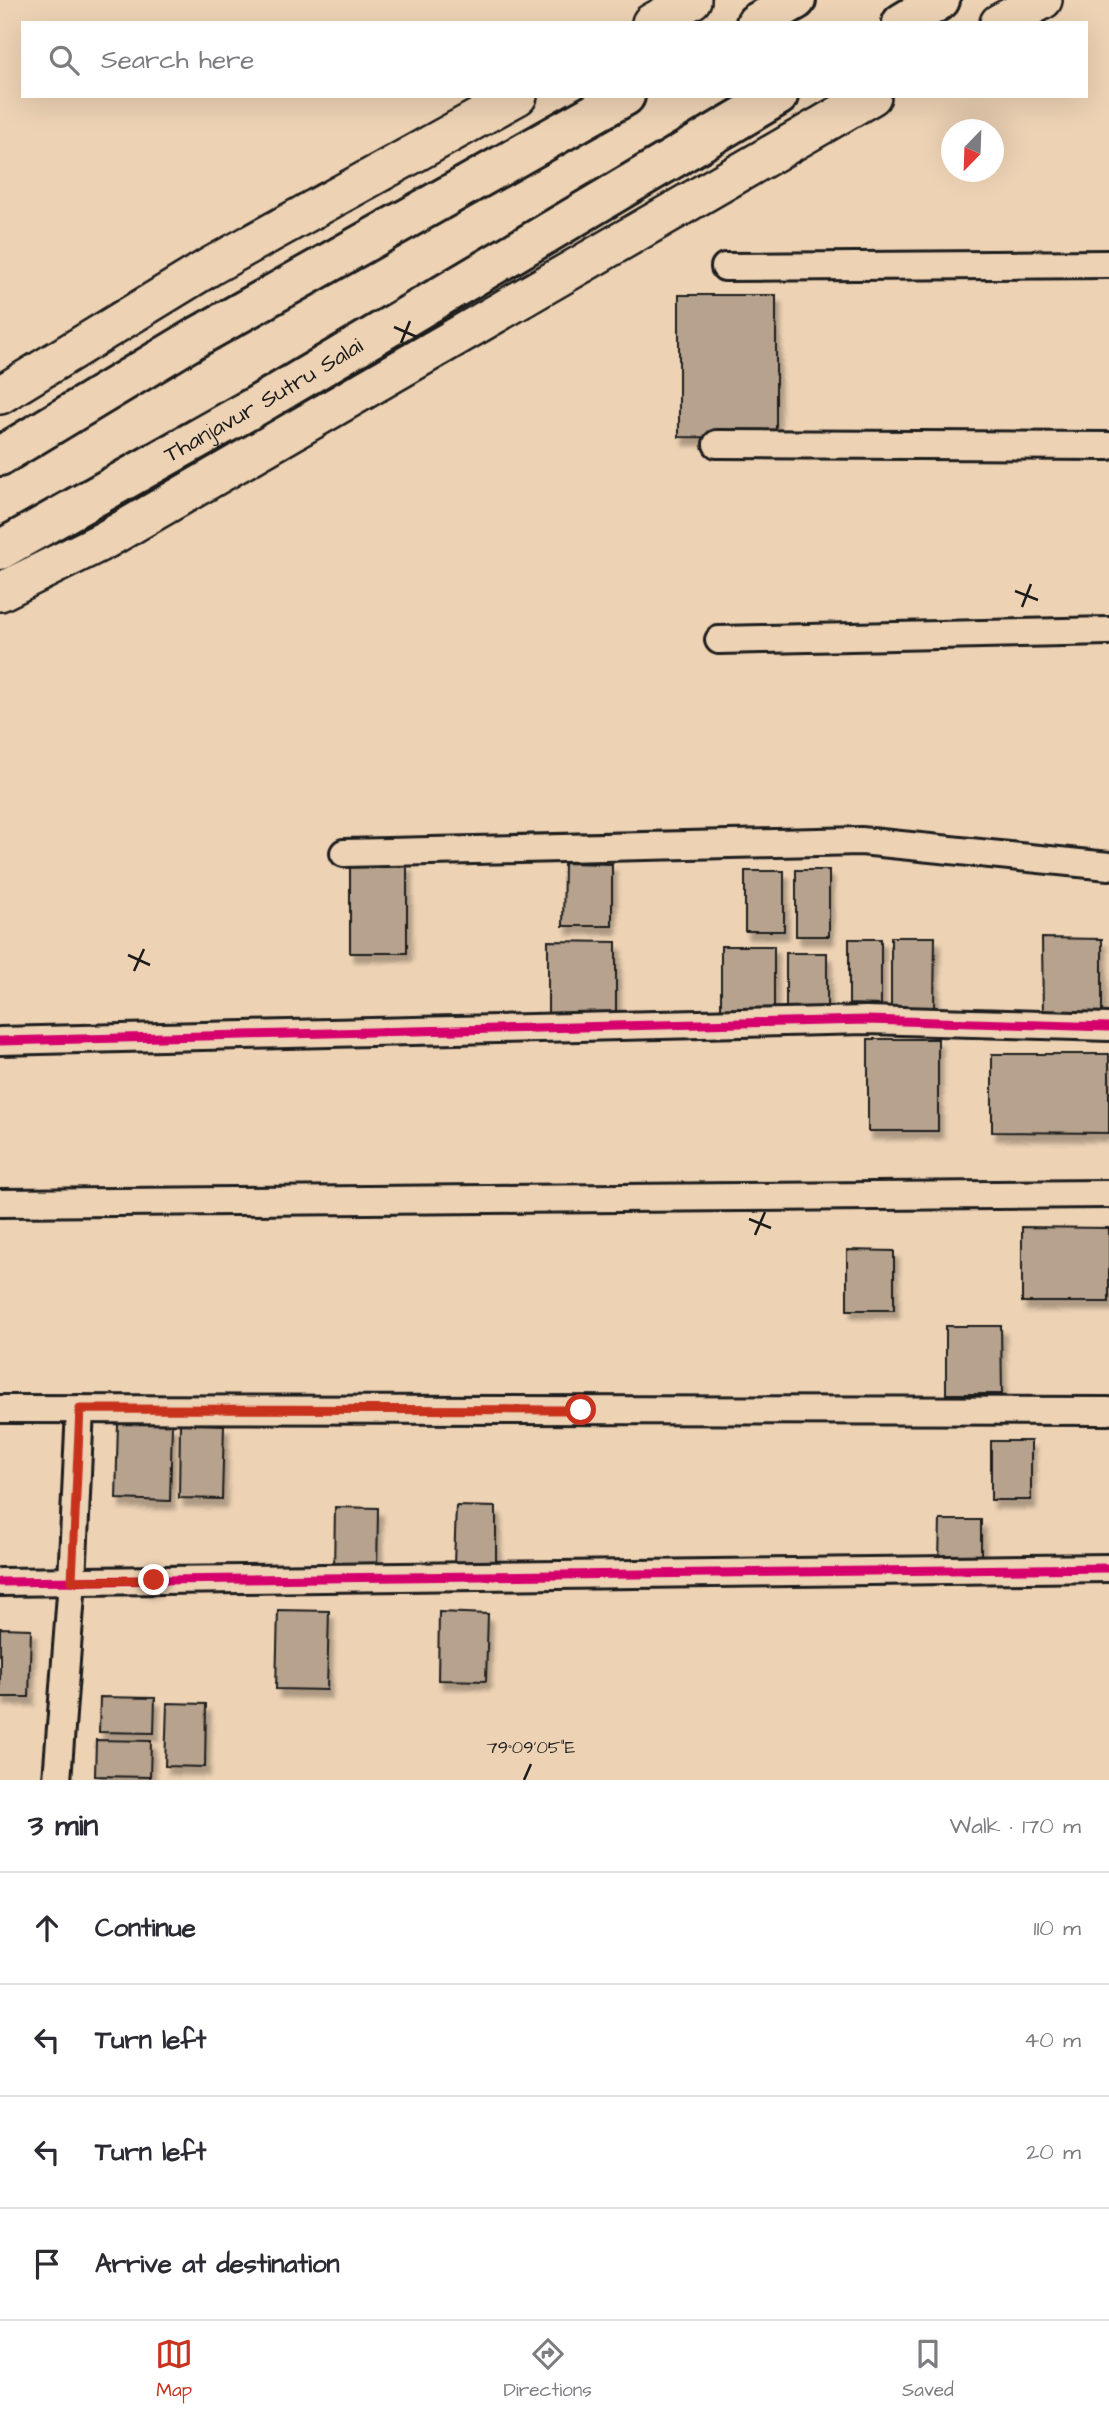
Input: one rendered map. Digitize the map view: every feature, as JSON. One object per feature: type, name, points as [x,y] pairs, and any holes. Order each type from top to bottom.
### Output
[{"type":"highway","points":[[759,21],[796,0]]},
{"type":"highway","points":[[905,21],[940,0]]},
{"type":"highway","points":[[0,456],[197,337],[621,98]]},
{"type":"highway","name":"Thanjavur Sutru Salai","points":[[0,550],[256,406],[775,98]]},
{"type":"street","points":[[655,21],[692,0]]},
{"type":"street","points":[[1003,21],[1043,0]]},
{"type":"street","points":[[0,395],[211,266],[514,98]]},
{"type":"street","points":[[0,592],[104,540],[869,98]]},
{"type":"street","points":[[725,267],[1109,264]]},
{"type":"street","points":[[717,444],[1109,446]]},
{"type":"street","points":[[719,640],[1109,631]]},
{"type":"street","points":[[344,852],[861,841],[1109,866]]},
{"type":"street","points":[[0,1041],[866,1020],[1109,1027]]},
{"type":"street","points":[[0,1203],[1109,1194]]},
{"type":"street","points":[[0,1409],[1109,1411]]},
{"type":"street","points":[[57,1780],[72,1581],[80,1409]]},
{"type":"street","points":[[0,1582],[1109,1568]]},
{"type":"building","points":[[679,295],[776,295],[776,438],[679,437]]},
{"type":"building","points":[[564,863],[612,864],[612,926],[563,926]]},
{"type":"building","points":[[350,864],[407,864],[407,953],[350,953]]},
{"type":"building","points":[[796,870],[829,870],[829,936],[796,936]]},
{"type":"building","points":[[745,871],[784,871],[784,931],[745,931]]},
{"type":"building","points":[[891,937],[935,937],[934,1010],[891,1010]]},
{"type":"building","points":[[1042,938],[1102,939],[1102,1016],[1043,1016]]},
{"type":"building","points":[[849,939],[881,939],[881,1005],[849,1004]]},
{"type":"building","points":[[548,941],[616,942],[616,1016],[548,1016]]},
{"type":"building","points":[[721,946],[774,946],[774,1011],[721,1011]]},
{"type":"building","points":[[786,953],[827,953],[827,1014],[786,1014]]},
{"type":"building","points":[[868,1039],[938,1039],[938,1131],[868,1131]]},
{"type":"building","points":[[992,1054],[1109,1054],[1109,1133],[992,1132]]},
{"type":"building","points":[[1022,1227],[1109,1228],[1109,1302],[1022,1302]]},
{"type":"building","points":[[847,1250],[894,1251],[894,1310],[847,1310]]},
{"type":"building","points":[[946,1326],[1001,1326],[1002,1394],[946,1394]]},
{"type":"building","points":[[118,1423],[172,1424],[170,1501],[116,1499]]},
{"type":"building","points":[[180,1423],[224,1425],[222,1499],[179,1498]]},
{"type":"building","points":[[991,1441],[1031,1441],[1031,1500],[991,1500]]},
{"type":"building","points":[[456,1506],[496,1507],[496,1566],[454,1565]]},
{"type":"building","points":[[335,1507],[378,1508],[377,1574],[334,1572]]},
{"type":"building","points":[[940,1520],[981,1520],[981,1560],[939,1560]]},
{"type":"building","points":[[278,1610],[329,1611],[327,1690],[276,1689]]},
{"type":"building","points":[[439,1612],[488,1614],[486,1681],[438,1680]]},
{"type":"building","points":[[0,1628],[31,1629],[29,1697],[0,1697]]},
{"type":"building","points":[[100,1697],[155,1698],[154,1733],[99,1732]]},
{"type":"building","points":[[167,1703],[206,1704],[205,1767],[165,1766]]},
{"type":"building","points":[[96,1740],[151,1741],[150,1777],[95,1776]]},
{"type":"cycle path","points":[[0,1041],[866,1020],[1109,1027]]},
{"type":"cycle path","points":[[0,1582],[1109,1568]]},
{"type":"route","points":[[154,1580],[72,1581],[80,1409],[581,1410]]}]
